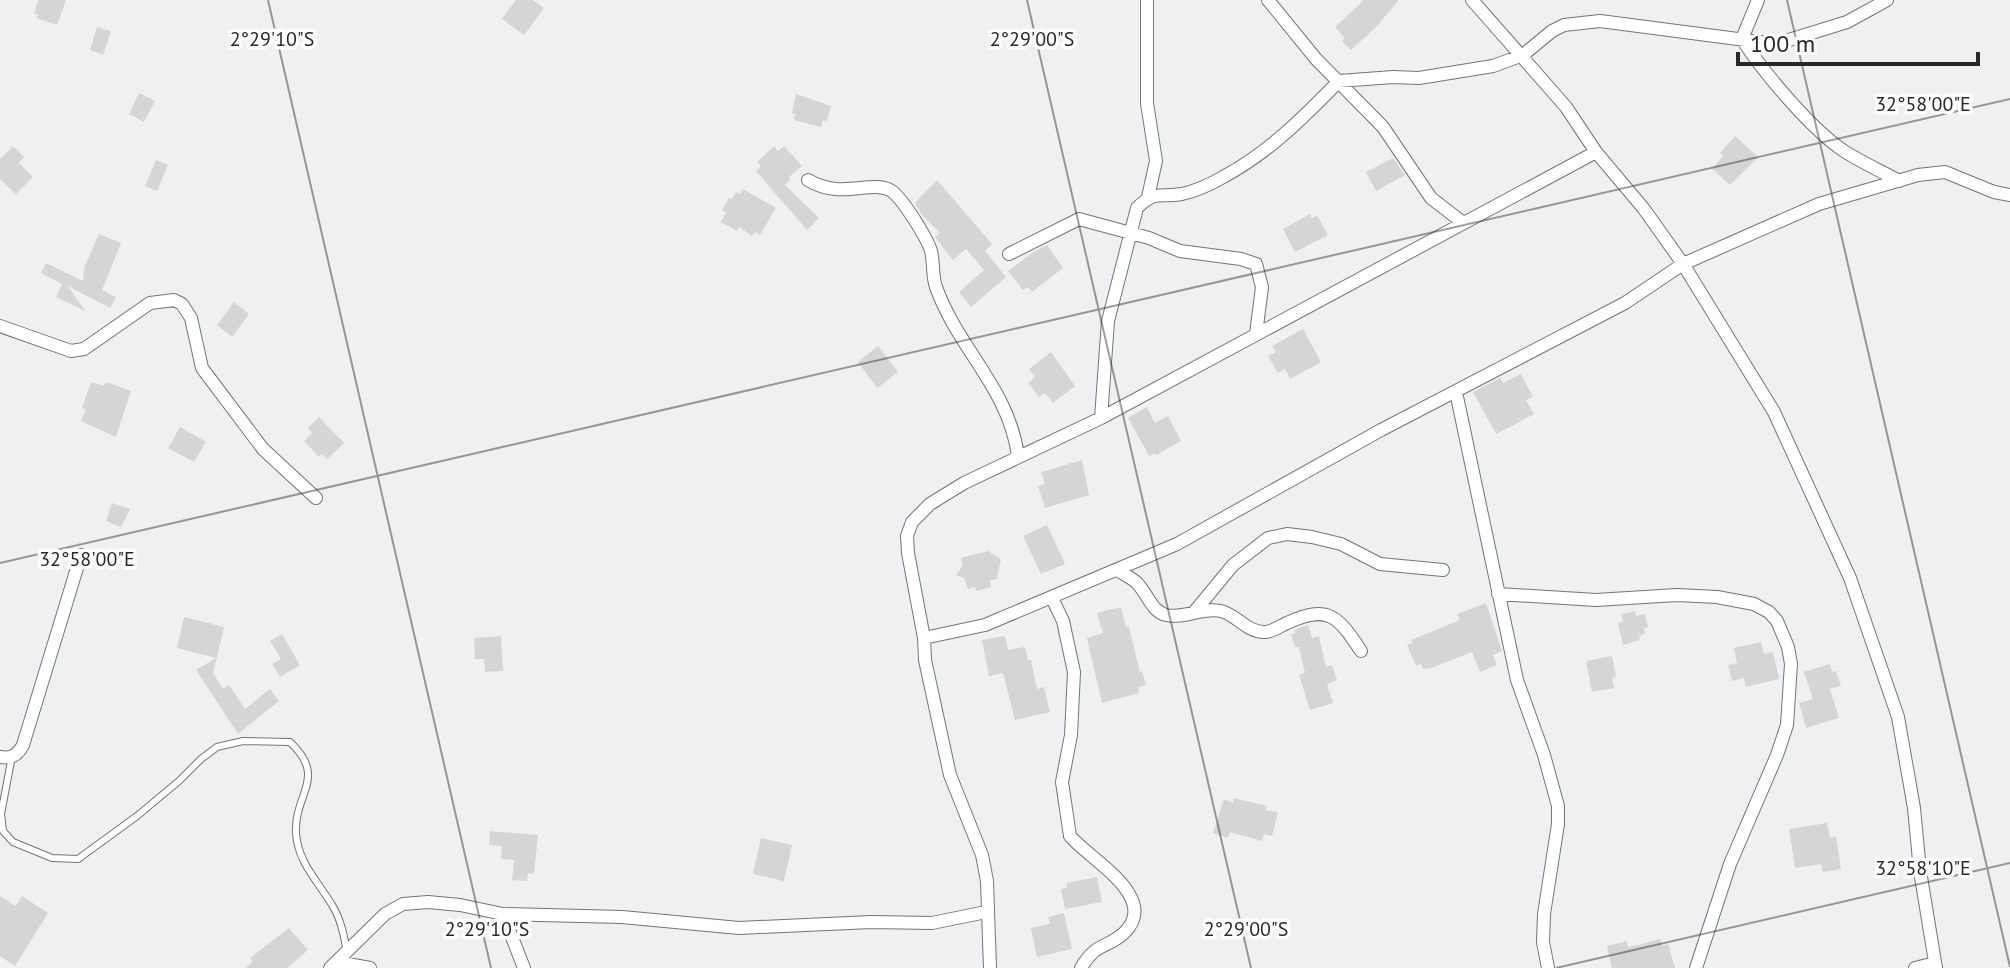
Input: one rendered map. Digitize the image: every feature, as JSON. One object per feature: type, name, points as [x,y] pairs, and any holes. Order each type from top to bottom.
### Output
[{"type":"street","points":[[1147,0],[1147,103],[1156,161],[1148,197]]},
{"type":"street","points":[[1268,0],[1316,59],[1383,127],[1431,198],[1462,222]]},
{"type":"street","points":[[1472,0],[1566,107],[1596,152],[1644,209],[1683,264],[1774,412],[1864,615],[1898,717],[1936,965],[1915,968]]},
{"type":"street","points":[[1742,39],[1758,0]]},
{"type":"street","points":[[1101,418],[1108,321],[1137,208],[1148,197],[1159,193],[1178,195],[1194,191],[1243,166],[1294,126],[1339,81],[1450,75],[1493,66],[1523,55],[1552,31],[1576,22],[1600,21],[1776,44],[1790,42],[1847,22],[1887,0]]},
{"type":"street","points":[[1742,39],[1757,63],[1826,136],[1843,150],[1899,181]]},
{"type":"street","points":[[990,968],[987,881],[982,855],[950,775],[925,660],[924,638],[908,553],[907,536],[912,522],[930,504],[964,483],[1101,418],[1596,152]]},
{"type":"street","points":[[924,638],[985,625],[1177,544],[1381,430],[1625,303],[1683,264],[1819,204],[1899,181],[1945,172],[1994,192],[2010,195]]},
{"type":"street","points":[[808,180],[821,188],[890,190],[898,197],[931,251],[935,285],[952,323],[981,367],[1014,429],[1018,456]]},
{"type":"street","points":[[1009,254],[1079,219],[1130,232],[1180,251],[1241,259],[1256,264],[1262,287],[1256,334]]},
{"type":"street","points":[[0,326],[71,351],[84,349],[150,303],[174,300],[182,304],[191,318],[202,368],[263,449],[316,498]]},
{"type":"street","points":[[1456,392],[1517,680],[1544,755],[1558,806],[1544,914],[1543,942],[1548,968]]},
{"type":"street","points":[[1195,611],[1233,565],[1268,538],[1287,534],[1341,544],[1380,564],[1443,570]]},
{"type":"street","points":[[6,757],[20,751],[23,745],[81,555]]},
{"type":"street","points":[[1117,570],[1137,583],[1157,611],[1166,615],[1209,609],[1225,611],[1253,631],[1267,633],[1307,614],[1324,613],[1338,620],[1361,651]]},
{"type":"street","points":[[1498,594],[1596,600],[1677,595],[1717,597],[1754,604],[1769,612],[1777,621],[1788,647],[1791,664],[1787,725],[1730,864],[1696,968]]},
{"type":"street","points":[[1052,598],[1063,621],[1074,672],[1071,735],[1062,782],[1070,836],[1124,886],[1133,901],[1134,912],[1127,930],[1093,950],[1081,968]]},
{"type":"street","points":[[338,961],[385,914],[403,904],[428,902],[503,914],[622,917],[739,928],[871,922],[932,923],[986,912]]},
{"type":"street","points":[[503,914],[524,968]]},
{"type":"street","points":[[338,961],[370,968]]},
{"type":"lane","points":[[6,757],[1,814],[3,831],[13,842],[52,858],[78,859],[137,816],[217,747],[243,741],[290,742],[302,752],[309,776],[296,833],[300,856],[333,906],[343,929],[338,961]]},
{"type":"building","points":[[38,0],[66,0],[57,25],[36,18],[38,14],[34,14]]},
{"type":"building","points":[[516,0],[533,0],[544,8],[524,35],[502,19]]},
{"type":"building","points":[[1364,0],[1399,0],[1351,50],[1335,27]]},
{"type":"building","points":[[97,27],[111,31],[103,55],[90,50]]},
{"type":"building","points":[[139,93],[155,101],[144,122],[129,114]]},
{"type":"building","points":[[796,94],[831,106],[827,121],[823,120],[821,127],[794,120],[795,114],[792,113]]},
{"type":"building","points":[[1735,136],[1758,157],[1730,185],[1712,169],[1723,156],[1720,153]]},
{"type":"building","points":[[13,146],[24,157],[19,163],[33,177],[16,194],[0,179],[0,159]]},
{"type":"building","points":[[774,146],[778,151],[784,146],[802,166],[785,185],[819,218],[807,230],[756,171],[761,166],[757,162]]},
{"type":"building","points":[[1393,158],[1405,175],[1376,191],[1366,172]]},
{"type":"building","points":[[156,160],[168,165],[157,191],[145,186]]},
{"type":"building","points":[[937,180],[992,244],[985,251],[1006,277],[971,307],[959,292],[984,270],[966,249],[953,260],[935,237],[940,233],[915,203]]},
{"type":"building","points":[[743,189],[776,208],[760,235],[755,232],[752,236],[739,227],[737,231],[721,222],[726,213],[722,210],[729,198],[732,199],[736,192],[740,194]]},
{"type":"building","points":[[1310,214],[1312,218],[1317,215],[1328,235],[1295,252],[1283,229]]},
{"type":"building","points":[[99,234],[121,243],[102,290],[116,297],[110,308],[68,286],[85,311],[56,297],[62,284],[41,273],[46,263],[83,281],[84,268]]},
{"type":"building","points":[[1047,245],[1063,268],[1032,292],[1028,287],[1023,290],[1008,271]]},
{"type":"building","points":[[234,302],[249,314],[232,337],[217,325]]},
{"type":"building","points":[[1303,329],[1321,362],[1290,379],[1285,369],[1278,373],[1268,356],[1276,352],[1272,346]]},
{"type":"building","points":[[878,346],[898,372],[877,388],[858,362]]},
{"type":"building","points":[[1051,352],[1075,386],[1053,403],[1045,393],[1039,397],[1028,383],[1035,377],[1029,369]]},
{"type":"building","points":[[1521,374],[1533,397],[1526,400],[1534,414],[1496,434],[1473,392],[1500,378],[1503,383]]},
{"type":"building","points":[[91,382],[104,386],[106,382],[131,391],[116,437],[81,421]]},
{"type":"building","points":[[1147,407],[1155,423],[1168,416],[1181,441],[1149,456],[1128,418]]},
{"type":"building","points":[[319,417],[344,443],[327,459],[322,454],[319,457],[304,441],[312,433],[308,428]]},
{"type":"building","points":[[180,427],[206,442],[194,462],[168,448]]},
{"type":"building","points":[[1082,460],[1089,495],[1045,508],[1038,486],[1045,484],[1041,472]]},
{"type":"building","points":[[112,503],[130,509],[121,527],[106,521]]},
{"type":"building","points":[[1047,525],[1065,564],[1041,574],[1023,536]]},
{"type":"building","points":[[988,551],[1001,559],[997,579],[990,580],[991,587],[976,591],[975,587],[968,589],[964,578],[956,575],[963,565],[961,558]]},
{"type":"building","points":[[1486,603],[1502,651],[1493,655],[1497,665],[1480,672],[1472,652],[1431,668],[1423,669],[1421,664],[1416,666],[1407,645],[1413,643],[1411,640],[1460,620],[1457,614]]},
{"type":"building","points":[[1121,607],[1146,685],[1138,687],[1139,693],[1102,703],[1087,638],[1103,633],[1097,613]]},
{"type":"building","points":[[1635,611],[1636,616],[1645,614],[1648,627],[1644,628],[1645,634],[1639,636],[1640,640],[1623,645],[1618,623],[1623,622],[1621,614]]},
{"type":"building","points":[[184,617],[224,627],[213,673],[223,689],[229,685],[245,709],[270,689],[279,701],[238,734],[196,670],[216,658],[177,648]]},
{"type":"building","points":[[1308,625],[1312,638],[1319,636],[1326,667],[1332,665],[1337,680],[1327,684],[1333,703],[1310,710],[1299,675],[1305,673],[1299,647],[1295,647],[1291,634]]},
{"type":"building","points":[[282,634],[300,665],[280,677],[272,664],[281,659],[270,641]]},
{"type":"building","points":[[501,636],[503,671],[485,672],[484,659],[475,659],[474,638]]},
{"type":"building","points":[[1005,636],[1008,650],[1025,647],[1037,689],[1044,687],[1050,712],[1015,720],[1003,673],[989,676],[982,640]]},
{"type":"building","points":[[1761,642],[1764,654],[1773,652],[1779,679],[1746,687],[1744,678],[1732,681],[1728,665],[1737,663],[1734,648]]},
{"type":"building","points":[[1612,656],[1616,677],[1612,678],[1614,688],[1592,692],[1586,661]]},
{"type":"building","points":[[1830,664],[1841,686],[1830,689],[1839,718],[1806,728],[1799,703],[1813,699],[1804,672]]},
{"type":"building","points":[[1234,798],[1278,812],[1272,836],[1264,834],[1262,841],[1230,832],[1228,838],[1213,833],[1224,799],[1233,803]]},
{"type":"building","points":[[1827,823],[1830,838],[1836,836],[1841,869],[1823,872],[1821,864],[1795,868],[1789,829]]},
{"type":"building","points":[[490,831],[538,835],[534,874],[528,873],[527,881],[512,880],[514,860],[501,859],[502,846],[489,845]]},
{"type":"building","points":[[761,838],[792,845],[784,881],[753,874]]},
{"type":"building","points":[[1097,877],[1102,902],[1065,909],[1061,889],[1067,888],[1067,883]]},
{"type":"building","points":[[0,896],[16,906],[22,896],[48,913],[15,966],[0,956]]},
{"type":"building","points":[[1064,913],[1072,949],[1037,957],[1031,928],[1050,924],[1048,917]]},
{"type":"building","points":[[289,928],[308,950],[287,968],[246,968],[253,961],[250,958]]},
{"type":"building","points":[[1660,939],[1662,946],[1668,944],[1675,968],[1612,968],[1607,946],[1627,941],[1628,947]]}]
